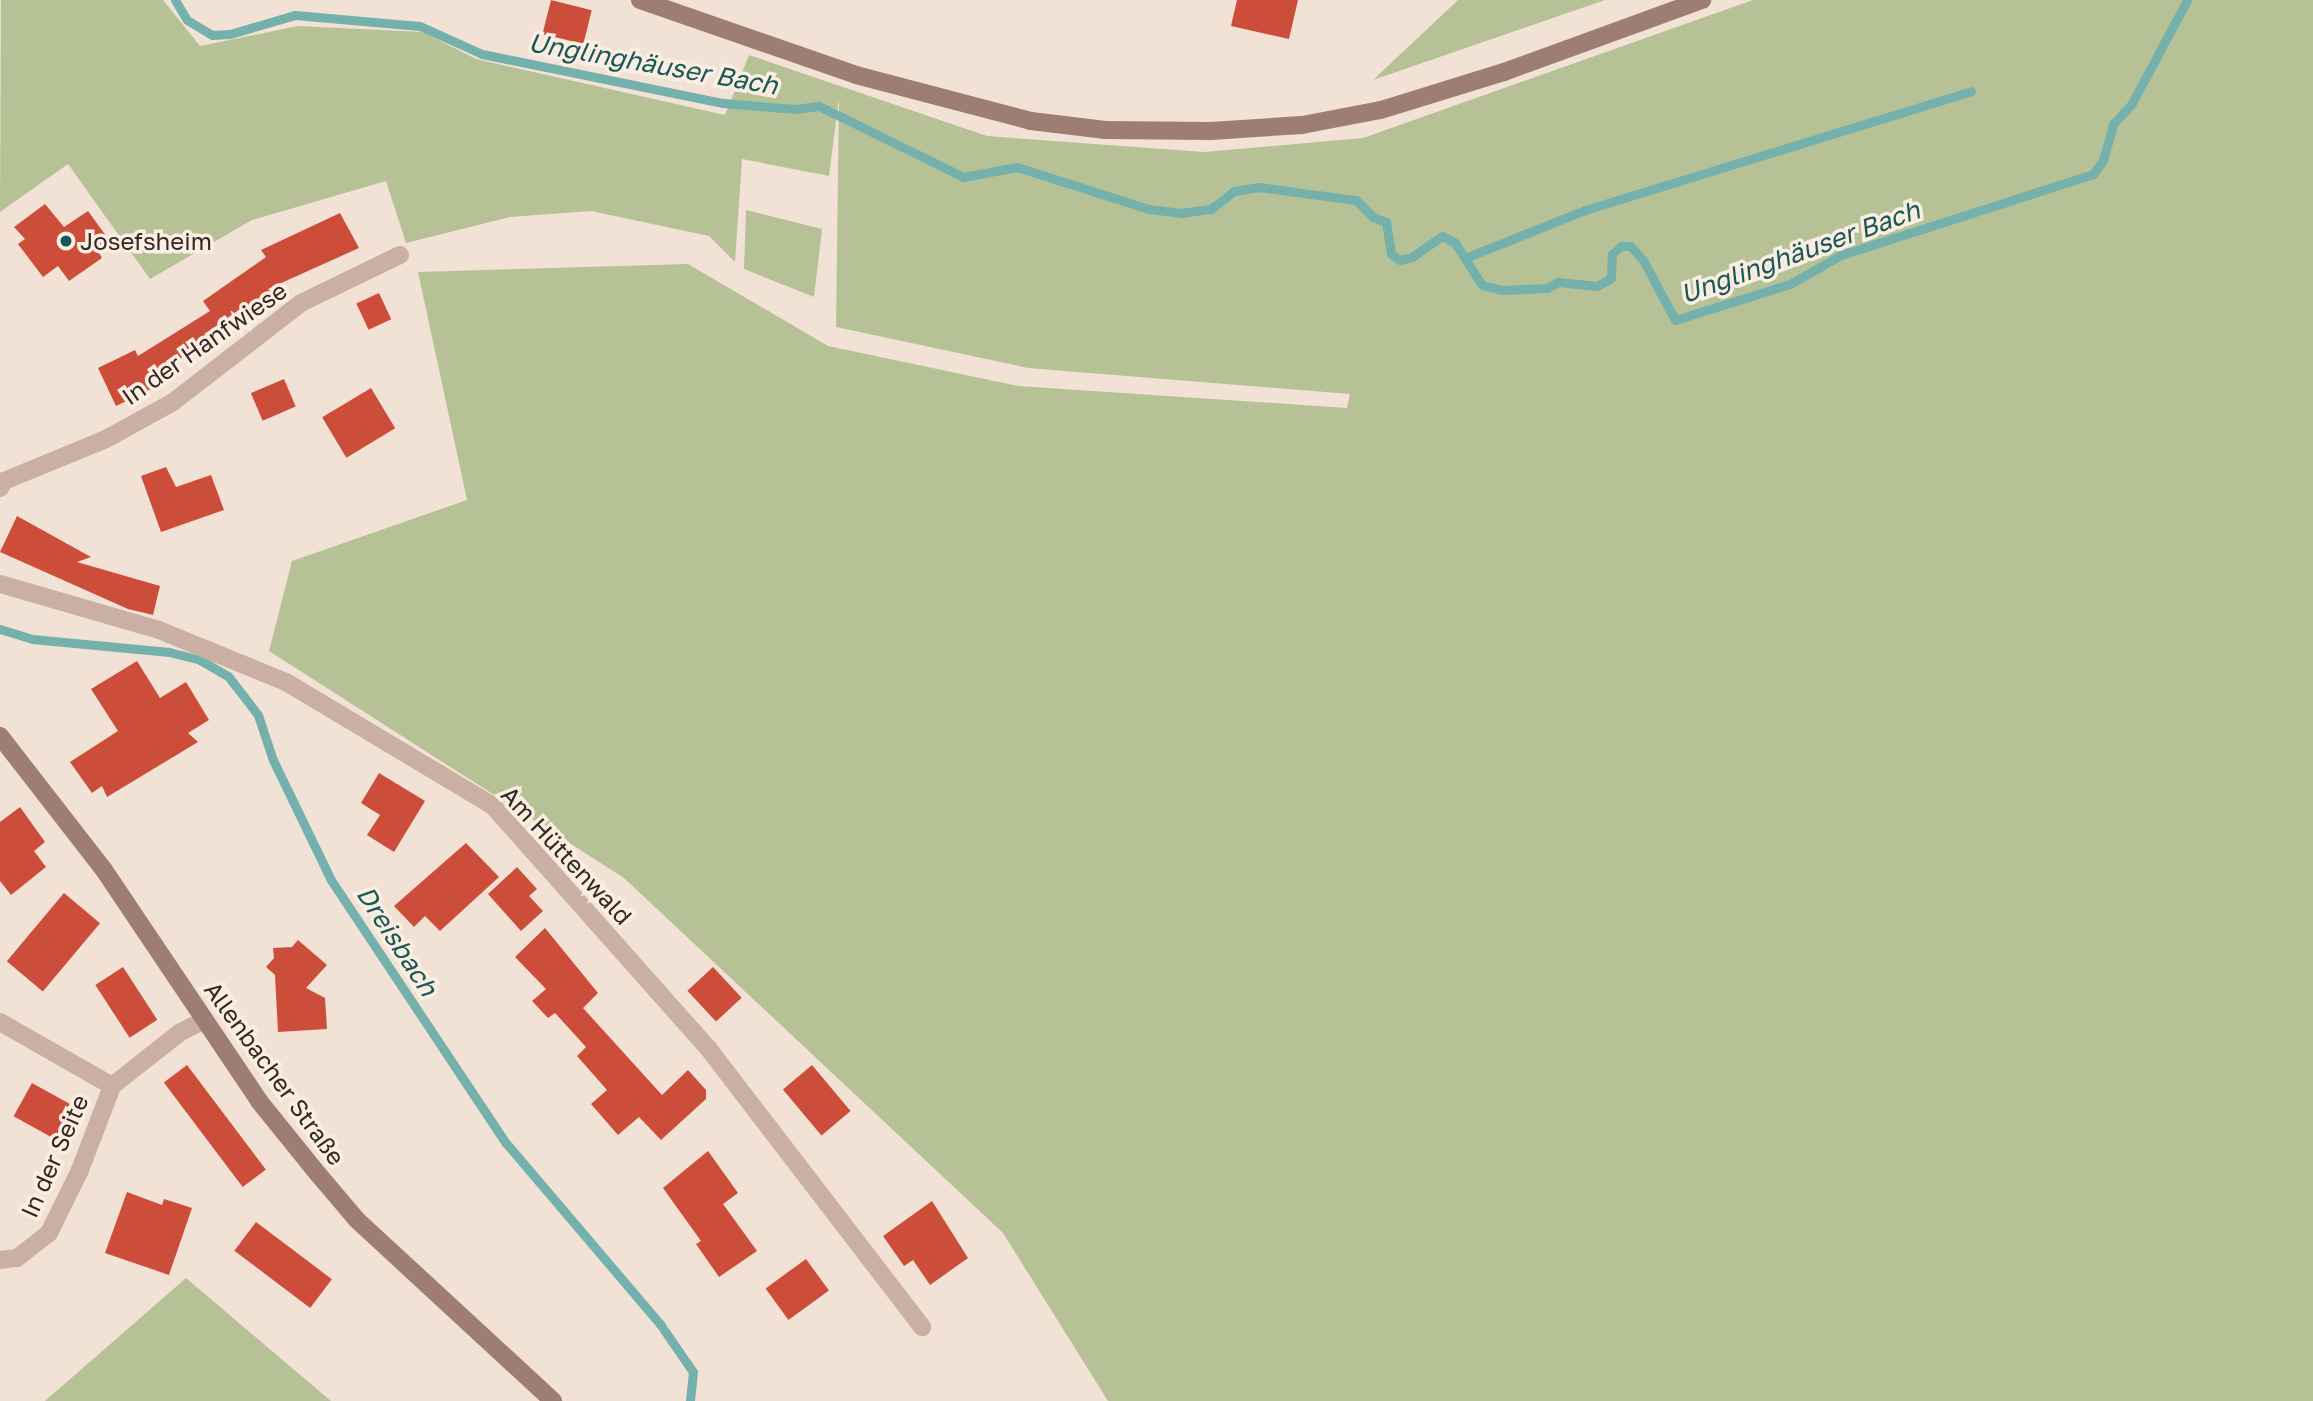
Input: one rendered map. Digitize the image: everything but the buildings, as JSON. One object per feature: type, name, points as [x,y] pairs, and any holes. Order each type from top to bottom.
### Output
[{"type":"main road","points":[[640,0],[856,75],[1031,121],[1104,130],[1212,131],[1302,125],[1381,110],[1504,72],[1702,0]]},
{"type":"main road","name":"Allenbacher Straße","points":[[0,736],[104,870],[259,1101],[357,1220],[553,1401]]},
{"type":"street","name":"In der Hanfwiese","points":[[1,481],[106,439],[173,402],[301,303],[400,255]]},
{"type":"street","name":"Am Hüttenwald","points":[[0,584],[159,630],[286,682],[493,806],[708,1048],[922,1327]]},
{"type":"street","points":[[0,1022],[112,1086],[179,1034],[203,1021]]},
{"type":"street","name":"In der Seite","points":[[0,1260],[17,1258],[49,1233],[80,1170],[112,1086]]},
{"type":"green space","points":[[1,0],[163,0],[200,46],[298,26],[423,32],[476,59],[725,115],[749,55],[987,136],[1204,152],[1363,138],[1753,0],[2313,0],[2313,1401],[1108,1401],[1003,1233],[624,878],[269,651],[292,561],[467,500],[418,272],[688,264],[828,346],[1018,386],[1347,408],[1350,394],[1028,368],[836,327],[839,98],[829,176],[742,159],[735,262],[709,236],[591,211],[510,217],[406,243],[386,181],[252,220],[150,279],[68,164],[0,212]]},
{"type":"green space","points":[[1458,0],[1605,0],[1373,80]]},
{"type":"green space","points":[[746,210],[822,229],[814,297],[744,269]]},
{"type":"green space","points":[[186,1278],[331,1401],[45,1401]]},
{"type":"waterway","name":"Unglinghäuser Bach","points":[[175,0],[187,20],[212,35],[230,34],[295,15],[420,26],[482,54],[723,103],[795,109],[819,106],[963,177],[1017,167],[1149,209],[1181,213],[1211,209],[1234,191],[1258,187],[1356,200],[1373,217],[1386,222],[1391,254],[1400,260],[1412,257],[1442,236],[1455,243],[1482,285],[1502,290],[1547,288],[1558,282],[1597,286],[1611,278],[1612,254],[1621,246],[1630,246],[1643,260],[1675,320],[1790,284],[1841,255],[2093,174],[2103,160],[2113,124],[2131,105],[2187,0]]},
{"type":"waterway","points":[[1465,258],[1585,210],[1971,91]]},
{"type":"waterway","name":"Dreisbach","points":[[0,629],[32,639],[169,652],[200,660],[228,676],[258,715],[273,760],[331,880],[506,1143],[660,1324],[693,1372],[690,1401]]},
{"type":"place","name":"Josefsheim","points":[[66,241]]}]
